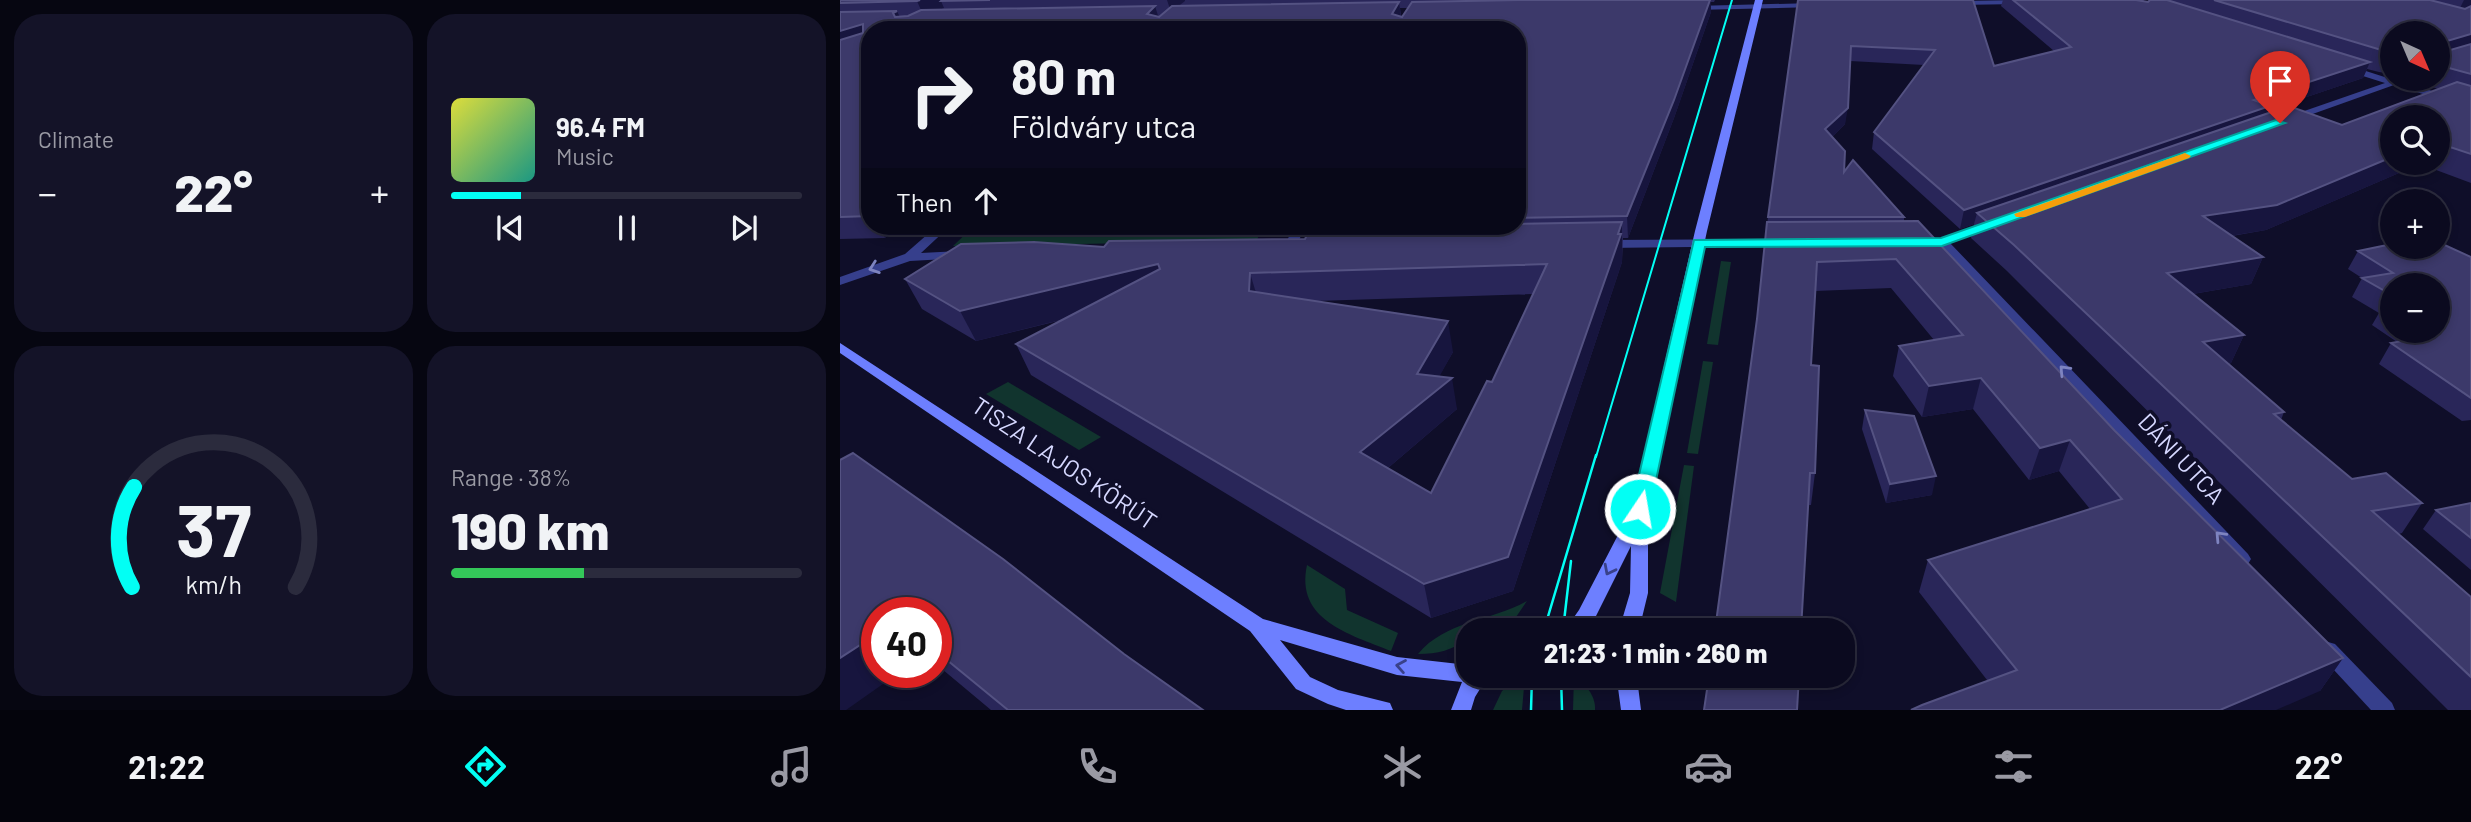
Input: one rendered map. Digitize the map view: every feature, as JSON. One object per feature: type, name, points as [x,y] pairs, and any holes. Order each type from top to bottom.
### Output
[{"type":"street","points":[[1945,3],[2026,2]]},
{"type":"street","points":[[1632,618],[1639,593],[1640,509],[1699,243],[1759,3]]},
{"type":"street","points":[[1688,8],[1759,3],[1824,5]]},
{"type":"street","points":[[2340,66],[2380,76]]},
{"type":"street","points":[[2280,123],[2380,88]]},
{"type":"street","points":[[2428,91],[2471,106]]},
{"type":"street","points":[[1903,242],[1942,242],[2007,219]]},
{"type":"street","points":[[909,257],[934,235]]},
{"type":"street","points":[[1293,235],[1283,249],[1303,248]]},
{"type":"street","name":"DÁNI UTCA","points":[[1942,242],[2253,570]]},
{"type":"street","points":[[1596,244],[1796,243]]},
{"type":"street","points":[[840,281],[909,257],[974,255]]},
{"type":"street","name":"TISZA LAJOS KÖRÚT","points":[[840,347],[1257,625],[1397,666],[1456,673]]},
{"type":"street","points":[[1584,618],[1640,509]]},
{"type":"street","name":"TISZA LAJOS KÖRÚT","points":[[1257,625],[1303,683],[1335,698],[1383,710]]},
{"type":"street","points":[[2319,640],[2385,710]]},
{"type":"street","points":[[1461,710],[1469,688]]},
{"type":"street","points":[[1628,688],[1631,710]]},
{"type":"green space","points":[[965,235],[1260,235],[1256,241],[953,246]]},
{"type":"green space","points":[[1721,261],[1731,262],[1718,345],[1707,344]]},
{"type":"green space","points":[[1703,361],[1713,362],[1698,454],[1687,453]]},
{"type":"green space","points":[[1008,382],[1101,437],[1079,450],[986,394]]},
{"type":"green space","points":[[1684,465],[1694,466],[1676,602],[1660,593]]},
{"type":"green space","points":[[1307,565],[1345,589],[1347,610],[1398,633],[1391,651],[1343,631],[1317,612],[1309,599],[1305,584]]},
{"type":"green space","points":[[1527,601],[1516,617],[1484,618]]},
{"type":"green space","points":[[1455,628],[1456,646],[1438,652],[1418,654],[1429,643]]},
{"type":"green space","points":[[1506,688],[1524,688],[1522,710],[1493,710]]},
{"type":"green space","points":[[1574,688],[1587,688],[1594,700],[1595,710],[1573,710]]},
{"type":"building","points":[[840,0],[920,0],[840,3]]},
{"type":"building","points":[[1710,0],[1674,100],[1627,216],[1526,218],[1526,21],[861,21],[861,25],[840,31],[840,12],[897,11],[893,13],[895,17],[908,16],[921,10],[1155,6],[1147,14],[1159,17],[1172,6],[1399,2],[1392,14],[1402,17],[1412,2]]},
{"type":"building","points":[[1798,0],[1973,0],[1994,66],[2071,47],[2013,0],[2167,0],[2370,62],[2254,100],[2270,106],[1964,210],[1874,132],[1935,50],[1851,46],[1848,108],[1825,129],[1845,151],[1844,172],[1853,160],[1904,217],[1768,217]]},
{"type":"building","points":[[2214,0],[2430,0],[2465,9],[2471,6],[2471,34],[2450,40],[2450,21],[2380,21],[2380,50]]},
{"type":"building","points":[[861,34],[861,216],[840,217],[840,40]]},
{"type":"building","points":[[2471,44],[2471,74],[2450,68],[2450,50]]},
{"type":"building","points":[[2457,82],[2471,86],[2471,154],[2450,147],[2450,105],[2395,105],[2433,91],[2450,91],[2450,85]]},
{"type":"building","points":[[2289,106],[2342,125],[2380,111],[2380,162],[2277,205],[2203,216],[2263,257],[2167,273],[2244,335],[2203,342],[2284,412],[2274,414],[2352,479],[2386,473],[2422,503],[2372,511],[2471,597],[2471,677],[1977,213]]},
{"type":"building","points":[[1918,221],[2115,431],[2343,658],[2220,710],[1911,710],[2017,670],[1928,560],[2122,499],[2070,440],[2040,448],[1981,378],[1929,386],[1899,346],[1963,335],[1896,259],[1817,262],[1811,365],[1819,366],[1815,473],[1810,473],[1802,618],[1717,618],[1757,319],[1767,222]]},
{"type":"building","points":[[1622,222],[1618,234],[1621,234],[1508,557],[1424,584],[1016,344],[1160,269],[1158,264],[960,311],[905,279],[961,244],[1034,242],[1104,247],[1109,241],[1305,239],[1307,235],[1526,235],[1526,224]],"holes":[[[1547,264],[1492,382],[1487,381],[1431,493],[1360,452],[1452,378],[1417,374],[1448,321],[1249,291],[1250,273]]]},
{"type":"building","points":[[2380,246],[2380,259],[2450,259],[2450,247],[2471,257],[2471,398],[2391,343],[2450,343],[2450,273],[2393,273],[2358,251]]},
{"type":"building","points":[[2380,275],[2380,288],[2362,278]]},
{"type":"building","points":[[1865,410],[1914,416],[1936,476],[1890,484]]},
{"type":"building","points":[[853,453],[1003,559],[1124,654],[1203,710],[1008,710],[952,664],[952,597],[861,597],[861,644],[840,658],[840,460]]},
{"type":"building","points":[[2471,503],[2471,538],[2436,510]]},
{"type":"building","points":[[1707,688],[1798,688],[1797,710],[1704,710]]},
{"type":"tram line","points":[[1596,457],[1732,0]]},
{"type":"tram line","points":[[1548,618],[1596,455]]},
{"type":"tram line","points":[[1564,618],[1571,561]]},
{"type":"tram line","points":[[1531,710],[1532,688]]},
{"type":"tram line","points":[[1561,688],[1562,710]]},
{"type":"slow traffic","points":[[2020,214],[2185,156]]},
{"type":"route","points":[[1640,509],[1699,243],[1942,242],[2280,123]]}]
